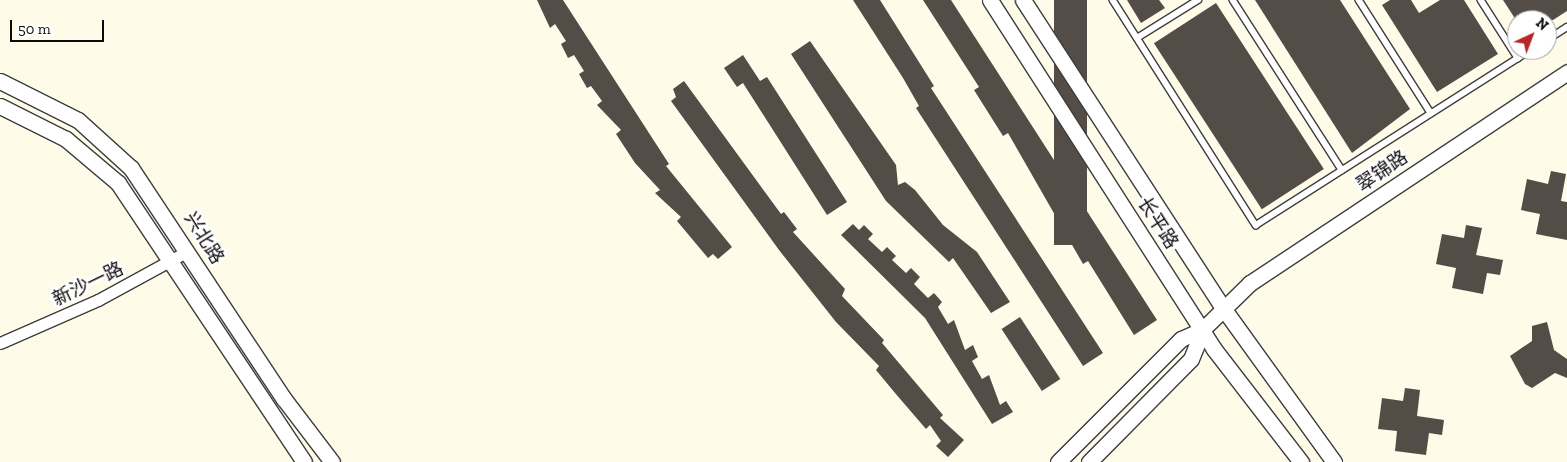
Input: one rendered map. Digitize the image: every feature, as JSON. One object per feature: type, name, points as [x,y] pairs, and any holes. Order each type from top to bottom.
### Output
[{"type":"street","name":"长平路","points":[[990,0],[1203,329],[1301,462]]},
{"type":"street","name":"长平路","points":[[1023,0],[1223,308],[1334,462]]},
{"type":"street","name":"翠锦路","points":[[1203,329],[1250,282],[1567,72]]},
{"type":"street","name":"兴北路","points":[[0,80],[58,108],[115,151],[146,186],[284,399],[332,462]]},
{"type":"street","points":[[0,106],[47,127],[102,167],[132,200],[304,462]]},
{"type":"street","name":"新沙一路","points":[[0,343],[98,300],[188,252]]},
{"type":"street","points":[[1058,462],[1181,339],[1203,329]]},
{"type":"street","points":[[1089,462],[1191,359],[1203,329]]},
{"type":"lane","points":[[1113,0],[1256,225],[1515,60]]},
{"type":"lane","points":[[1137,38],[1198,0]]},
{"type":"lane","points":[[1233,0],[1342,170]]},
{"type":"lane","points":[[1359,0],[1431,113]]},
{"type":"lane","points":[[1481,0],[1507,41]]},
{"type":"building","points":[[537,0],[563,0],[669,164],[666,166],[732,247],[718,259],[713,254],[708,258],[677,221],[681,217],[655,193],[660,190],[635,163],[616,134],[621,130],[597,105],[602,101],[591,86],[587,88],[579,74],[584,71],[574,55],[568,58],[561,44],[566,41],[555,24],[550,28]]},
{"type":"building","points":[[853,0],[880,0],[934,86],[931,88],[1103,353],[1083,366],[916,108],[919,106],[903,78]]},
{"type":"building","points":[[923,0],[951,0],[1157,320],[1134,335],[1088,261],[1083,264],[1008,133],[1003,136],[974,90],[979,87]]},
{"type":"building","points":[[1054,0],[1087,0],[1087,245],[1054,245]]},
{"type":"building","points":[[1127,0],[1159,0],[1165,8],[1141,23]]},
{"type":"building","points":[[1255,0],[1340,0],[1410,109],[1352,153]]},
{"type":"building","points":[[1390,0],[1411,0],[1419,13],[1440,0],[1464,0],[1498,54],[1437,92],[1382,5]]},
{"type":"building","points":[[1503,0],[1567,0],[1567,11],[1557,17],[1557,10],[1510,10]]},
{"type":"building","points":[[1216,3],[1324,169],[1262,209],[1154,43]]},
{"type":"building","points":[[810,41],[896,165],[898,185],[905,182],[915,190],[943,225],[977,252],[1010,302],[991,313],[953,258],[949,262],[886,201],[791,54]]},
{"type":"building","points":[[743,55],[760,81],[767,77],[847,202],[827,215],[743,83],[737,87],[724,68]]},
{"type":"building","points":[[684,81],[781,214],[784,212],[797,229],[793,232],[845,289],[842,296],[884,340],[882,343],[943,415],[940,418],[964,440],[948,457],[936,446],[941,441],[930,425],[926,429],[876,370],[879,366],[836,322],[779,250],[671,101],[676,97],[673,89]]},
{"type":"building","points":[[1551,171],[1566,174],[1561,201],[1567,202],[1567,240],[1536,234],[1540,214],[1521,210],[1527,179],[1548,184]]},
{"type":"building","points":[[853,224],[859,230],[864,225],[873,234],[868,239],[882,252],[887,247],[896,256],[892,260],[906,273],[911,268],[920,277],[914,284],[928,298],[934,293],[942,302],[938,307],[948,324],[954,320],[965,350],[973,345],[978,357],[972,361],[982,379],[989,375],[1000,405],[1006,401],[1013,412],[992,424],[925,318],[841,235]]},
{"type":"building","points":[[1466,225],[1482,228],[1476,255],[1503,260],[1500,275],[1487,273],[1483,294],[1452,288],[1456,268],[1436,264],[1442,234],[1464,238]]},
{"type":"building","points":[[1020,317],[1060,379],[1042,391],[1002,329]]},
{"type":"building","points":[[1547,322],[1554,350],[1567,359],[1567,378],[1555,373],[1532,388],[1525,384],[1510,356],[1532,341],[1532,326]]},
{"type":"building","points":[[1405,388],[1420,390],[1417,416],[1444,420],[1442,435],[1429,433],[1426,455],[1395,451],[1397,431],[1378,429],[1382,398],[1403,401]]}]
